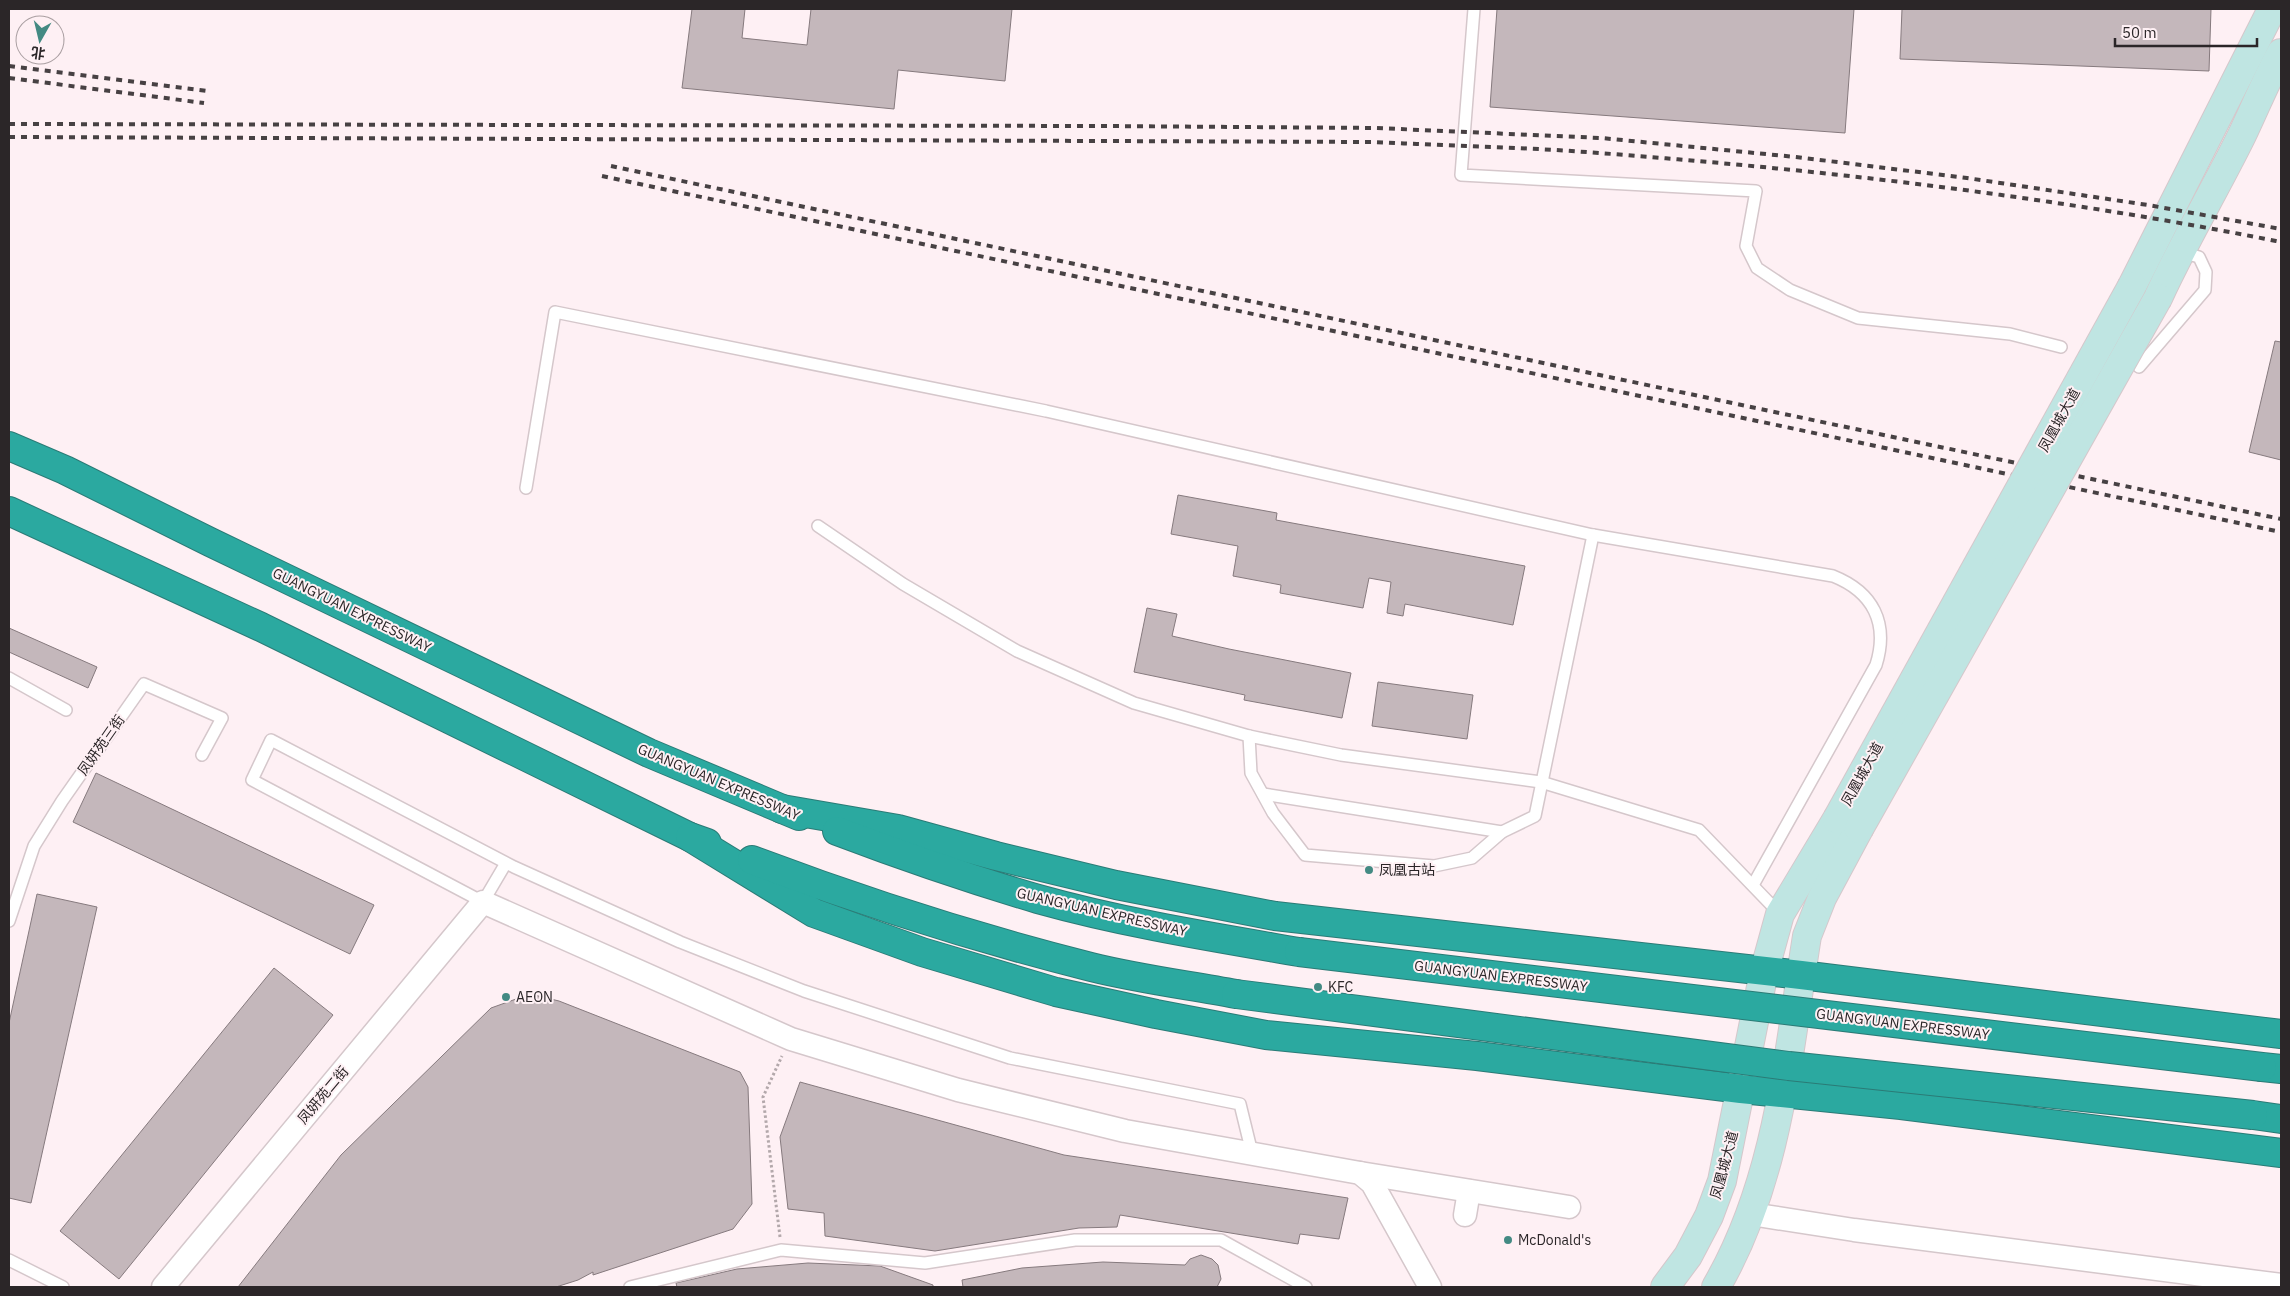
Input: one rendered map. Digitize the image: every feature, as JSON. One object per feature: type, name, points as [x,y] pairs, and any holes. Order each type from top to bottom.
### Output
[{"type":"highway","name":"GUANGYUAN EXPRESSWAY","points":[[9,446],[65,470],[210,542],[649,753],[782,809],[911,859],[1040,899],[1163,928],[1299,952],[2272,1068]]},
{"type":"highway","points":[[9,511],[262,627],[690,837],[814,913],[922,952],[1056,992],[1266,1035],[1477,1056],[1740,1089],[1901,1105],[2281,1152]]},
{"type":"highway","points":[[782,809],[898,829],[996,856],[1107,883],[1275,916],[1801,975],[2281,1034]]},
{"type":"highway","points":[[690,837],[823,887],[942,926],[1093,967],[1236,994],[1789,1066],[2281,1119]]},
{"type":"main road","name":"凤凰城大道","points":[[1716,1287],[1730,1264],[1751,1214],[1767,1161],[1783,1093],[1807,936],[1848,824],[2132,286],[2272,9]]},
{"type":"main road","name":"凤凰城大道","points":[[1664,1287],[1688,1256],[1709,1216],[1722,1181],[1764,972],[1780,914],[1848,824],[2158,298],[2179,252],[2242,135],[2265,82],[2281,53]]},
{"type":"street","points":[[484,902],[791,1039],[967,1092],[1125,1131],[1360,1173],[1568,1207]]},
{"type":"street","name":"凤妍苑二街","points":[[163,1287],[484,902]]},
{"type":"street","points":[[1360,1173],[1372,1182],[1430,1287]]},
{"type":"street","points":[[1465,1215],[1469,1191]]},
{"type":"street","points":[[1751,1214],[1854,1230],[2281,1285]]},
{"type":"lane","points":[[1474,9],[1461,175],[1756,191],[1746,246],[1757,268],[1790,290],[1858,318],[2010,334],[2061,347]]},
{"type":"lane","points":[[2139,367],[2205,290],[2206,272],[2198,258],[2179,252]]},
{"type":"lane","points":[[526,488],[556,312],[1046,411],[1593,535],[1833,576],[1854,586],[1863,594],[1876,614],[1881,639],[1876,665],[1753,885]]},
{"type":"lane","points":[[818,526],[903,584],[1017,651],[1134,703],[1249,736],[1342,755],[1541,782],[1700,830],[1780,914]]},
{"type":"lane","points":[[1249,736],[1251,773],[1273,813],[1305,855],[1434,866],[1472,858],[1502,832],[1534,816],[1593,535]]},
{"type":"lane","points":[[9,678],[66,710]]},
{"type":"lane","name":"凤妍苑三街","points":[[9,921],[34,846],[62,802],[144,684],[222,718],[202,755]]},
{"type":"lane","points":[[506,863],[484,902],[252,780],[271,740],[506,863],[680,942],[804,991],[1010,1058],[1240,1104],[1252,1153]]},
{"type":"lane","points":[[1263,794],[1502,832]]},
{"type":"lane","points":[[630,1287],[781,1250],[925,1263],[1075,1240],[1221,1240],[1306,1287]]},
{"type":"lane","points":[[9,1260],[63,1287]]},
{"type":"path","points":[[781,1250],[763,1097],[791,1039]]},
{"type":"building","points":[[692,9],[745,9],[742,38],[807,45],[811,9],[1012,9],[1005,81],[898,70],[894,109],[682,88]]},
{"type":"building","points":[[1497,9],[1854,9],[1845,133],[1490,107]]},
{"type":"building","points":[[1902,9],[2211,9],[2209,71],[1900,59]]},
{"type":"building","points":[[2275,341],[2281,342],[2281,460],[2249,452]]},
{"type":"building","points":[[1178,495],[1277,513],[1276,520],[1525,566],[1513,625],[1405,604],[1403,616],[1387,613],[1391,582],[1369,578],[1363,608],[1280,593],[1281,585],[1233,576],[1238,546],[1171,534]]},
{"type":"building","points":[[1147,608],[1177,614],[1172,636],[1351,673],[1342,718],[1244,700],[1245,695],[1134,672]]},
{"type":"building","points":[[9,628],[97,667],[88,688],[9,652]]},
{"type":"building","points":[[1378,682],[1473,695],[1467,739],[1372,726]]},
{"type":"building","points":[[96,773],[374,905],[350,954],[73,822]]},
{"type":"building","points":[[37,894],[97,907],[31,1203],[9,1198],[9,1023]]},
{"type":"building","points":[[274,968],[333,1015],[119,1279],[60,1231]]},
{"type":"building","points":[[530,994],[559,1001],[740,1072],[748,1087],[752,1204],[733,1229],[593,1275],[593,1272],[578,1280],[556,1287],[238,1287],[341,1155],[491,1008]]},
{"type":"building","points":[[800,1082],[1064,1155],[1348,1198],[1339,1239],[1300,1234],[1298,1244],[1120,1215],[1117,1227],[1079,1228],[935,1251],[825,1236],[824,1213],[788,1209],[780,1137]]},
{"type":"building","points":[[1201,1255],[1212,1259],[1218,1265],[1221,1279],[1217,1287],[963,1287],[962,1280],[1022,1268],[1103,1262],[1185,1265],[1190,1259]]},
{"type":"building","points":[[808,1263],[880,1266],[933,1285],[933,1287],[677,1287],[676,1283],[737,1269]]},
{"type":"railway","points":[[9,66],[207,91]]},
{"type":"railway","points":[[9,78],[204,103]]},
{"type":"railway","points":[[9,124],[1376,128],[1601,138],[1796,157],[1967,178],[2148,205],[2281,229]]},
{"type":"railway","points":[[9,137],[1374,142],[1515,148],[1685,160],[1941,187],[2112,212],[2281,242]]},
{"type":"railway","points":[[611,166],[2281,519]]},
{"type":"railway","points":[[602,176],[2281,532]]},
{"type":"place","name":"凤凰古站","points":[[1369,870]]},
{"type":"place","name":"KFC","points":[[1318,987]]},
{"type":"place","name":"AEON","points":[[506,997]]},
{"type":"place","name":"McDonald's","points":[[1508,1240]]}]
